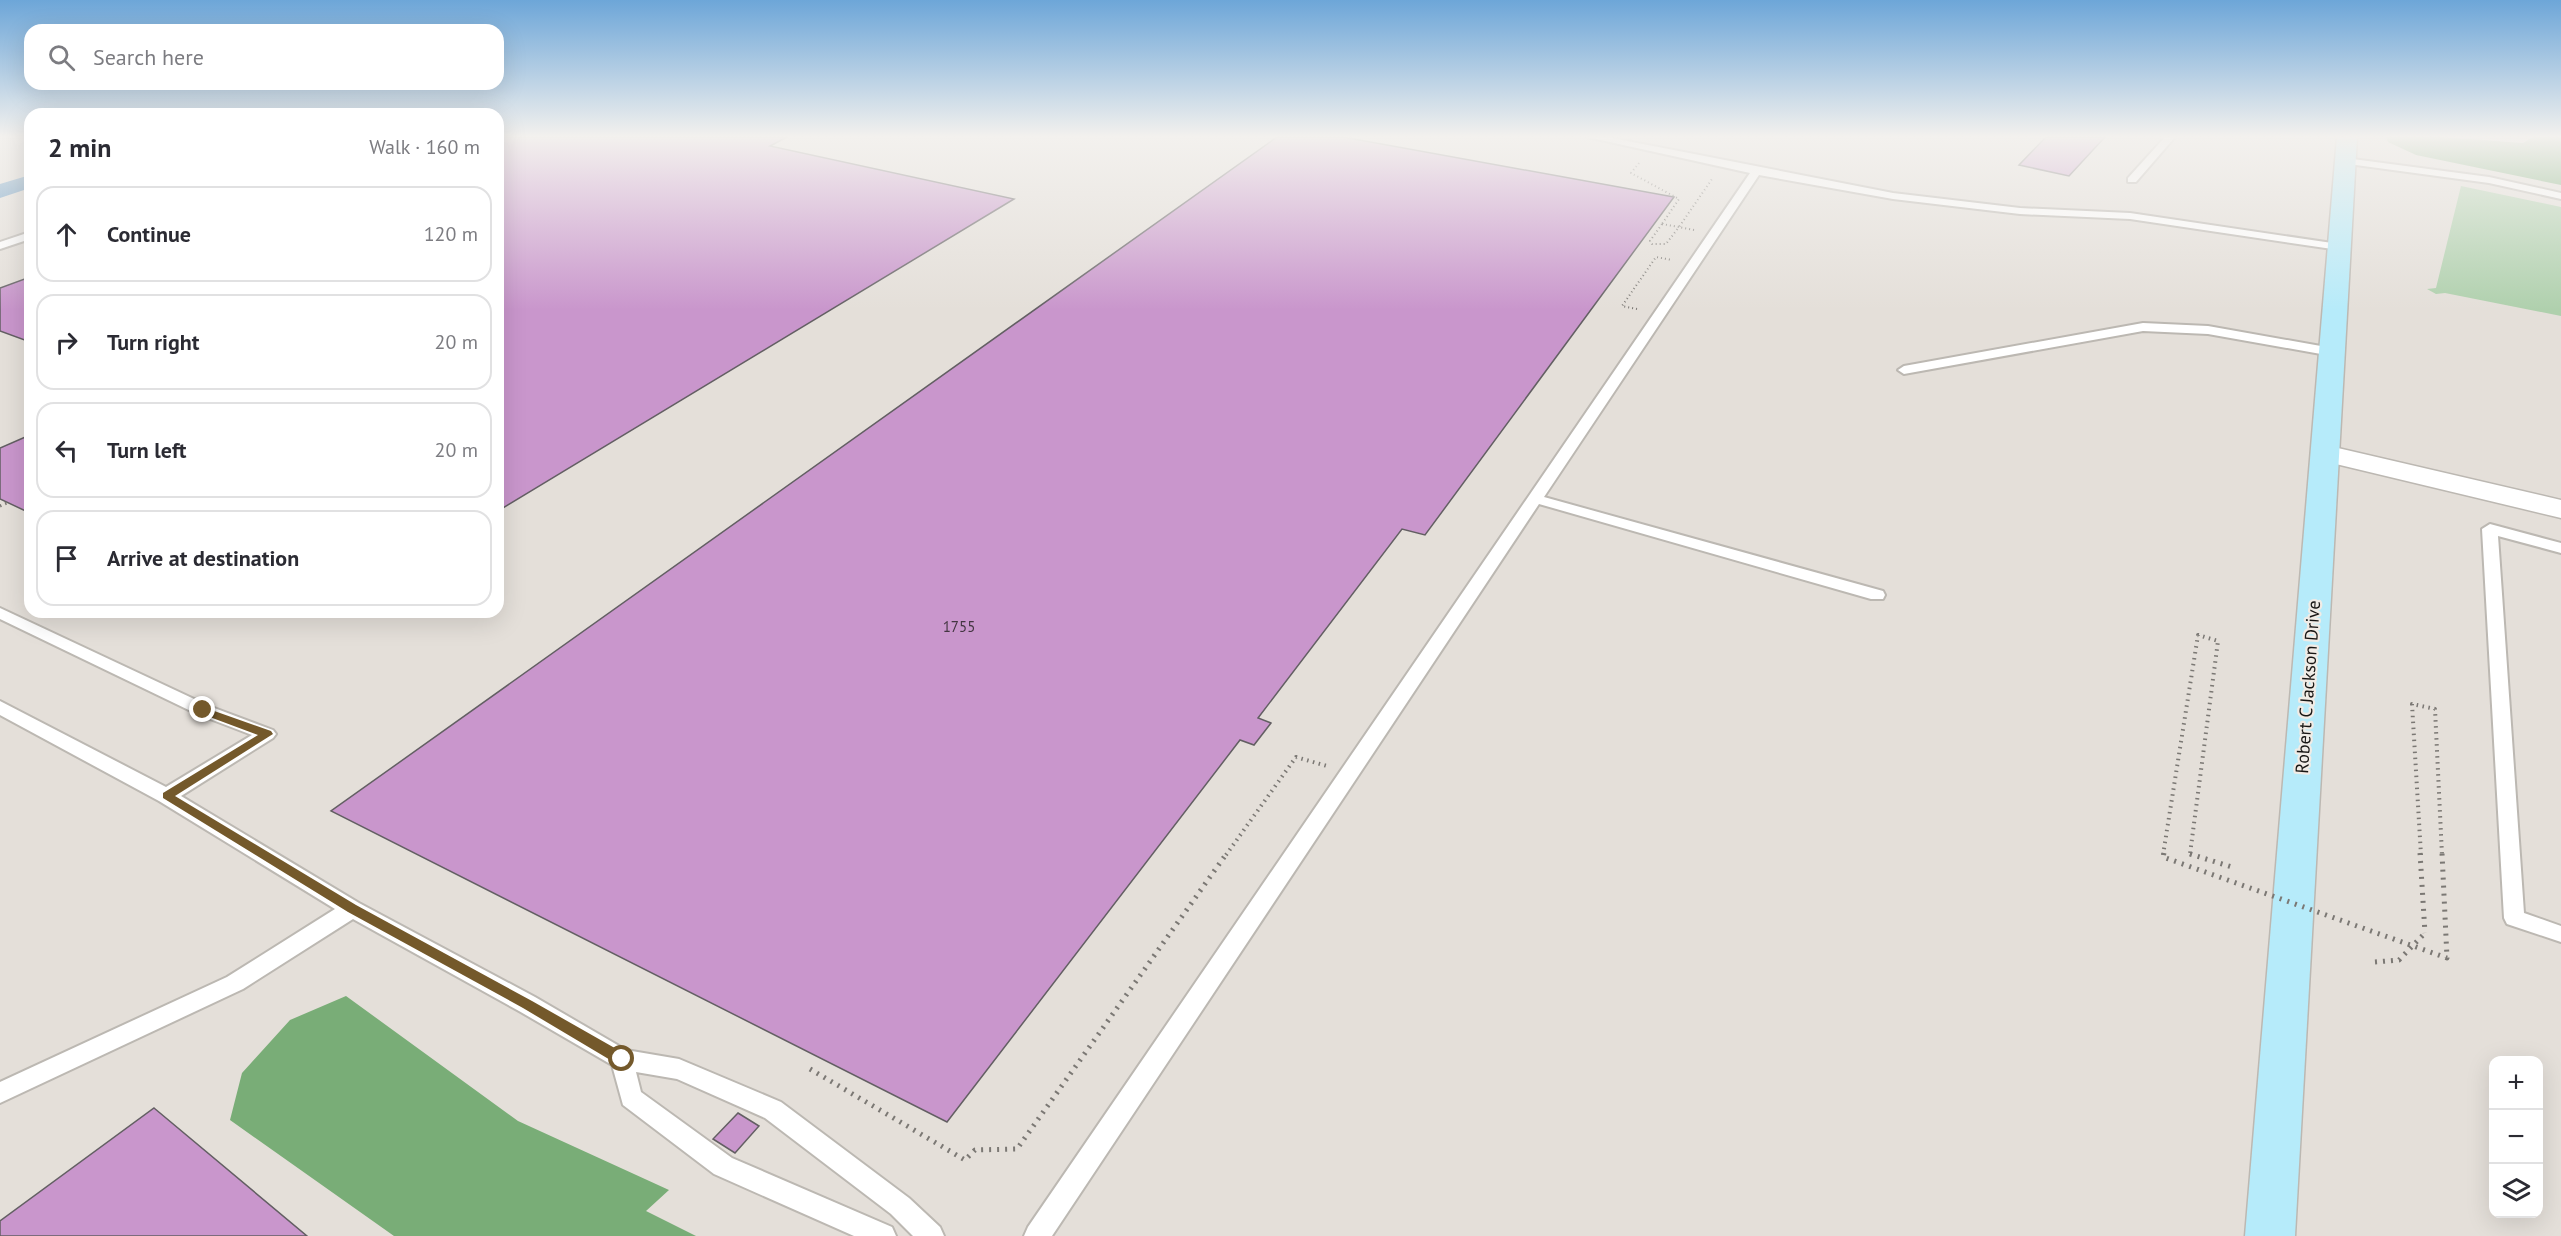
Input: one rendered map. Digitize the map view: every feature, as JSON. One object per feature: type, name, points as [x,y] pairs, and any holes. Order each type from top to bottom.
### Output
[{"type":"main road","name":"Robert C Jackson Drive","points":[[2270,1236],[2343,195]]},
{"type":"street","points":[[2325,453],[2561,509]]},
{"type":"lane","points":[[1037,1236],[1740,195]]},
{"type":"lane","points":[[1899,195],[1961,205],[2020,211],[2130,216],[2339,247]]},
{"type":"lane","points":[[0,246],[24,237]]},
{"type":"lane","points":[[1904,370],[2144,327],[2208,330],[2332,352]]},
{"type":"lane","points":[[1536,500],[1877,596]]},
{"type":"lane","points":[[2561,548],[2490,530],[2514,918],[2561,934]]},
{"type":"lane","points":[[0,613],[203,710],[267,734],[166,796]]},
{"type":"lane","points":[[0,707],[166,796],[352,909],[527,1004],[622,1059],[680,1069],[774,1110],[900,1206],[931,1236]]},
{"type":"lane","points":[[0,1093],[235,983],[352,909]]},
{"type":"lane","points":[[622,1059],[631,1098],[723,1166],[883,1236]]},
{"type":"path","points":[[1671,195],[1679,199],[1650,241],[1652,244],[1666,244],[1701,195]]},
{"type":"path","points":[[1661,224],[1698,231],[1693,238]]},
{"type":"path","points":[[1635,319],[1642,310],[1622,306],[1656,257],[1676,261]]},
{"type":"path","points":[[0,506],[7,503]]},
{"type":"path","points":[[2235,868],[2190,854],[2218,641],[2198,635],[2163,857],[2447,958],[2435,709],[2412,704],[2425,933],[2399,960],[2375,962]]},
{"type":"path","points":[[810,1069],[965,1160],[975,1150],[1017,1149],[1296,757],[1327,766],[1334,757]]},
{"type":"green space","points":[[2459,195],[2502,195],[2561,207],[2561,316],[2445,293],[2436,294],[2427,289],[2436,288]]},
{"type":"green space","points":[[346,996],[518,1121],[669,1190],[646,1211],[696,1236],[394,1236],[230,1120],[242,1073],[290,1020]]},
{"type":"building","points":[[504,195],[994,195],[1014,199],[504,507]]},
{"type":"building","points":[[1196,195],[1661,195],[1674,197],[1425,535],[1402,529],[1258,718],[1271,723],[1254,745],[1240,740],[947,1122],[331,811]]},
{"type":"building","points":[[24,279],[24,340],[0,331],[0,288]]},
{"type":"building","points":[[24,438],[24,510],[0,499],[0,448]]},
{"type":"building","points":[[154,1108],[307,1236],[0,1236],[0,1221]]},
{"type":"building","points":[[738,1113],[759,1126],[735,1153],[713,1139]]},
{"type":"route","points":[[203,710],[267,734],[166,796],[352,909],[527,1004],[622,1059]]}]
